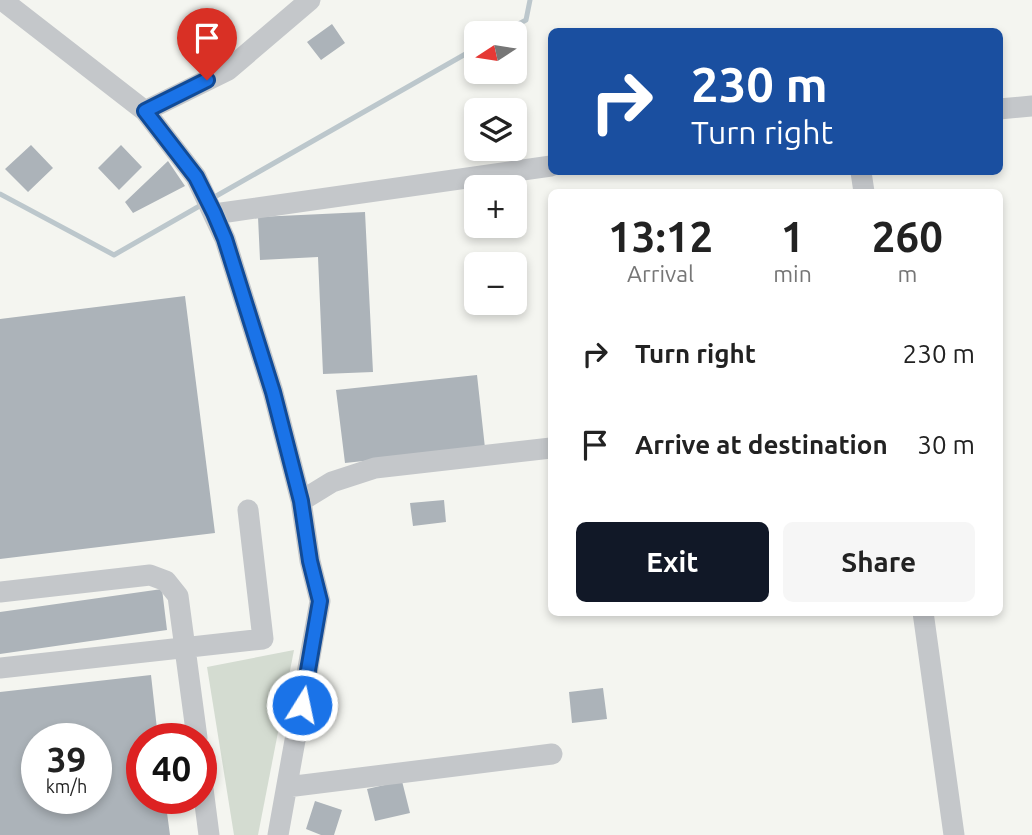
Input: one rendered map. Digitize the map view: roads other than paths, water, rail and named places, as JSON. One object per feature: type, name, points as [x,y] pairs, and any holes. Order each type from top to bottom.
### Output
[{"type":"street","points":[[2,0],[145,111],[196,177],[225,239],[273,392],[301,501],[310,561],[320,601],[278,835]]},
{"type":"street","points":[[145,111],[228,70],[310,0]]},
{"type":"street","points":[[1003,109],[1032,106]]},
{"type":"street","points":[[214,213],[548,166]]},
{"type":"street","points":[[301,501],[332,482],[375,468],[548,448]]},
{"type":"street","points":[[0,668],[263,639],[248,510]]},
{"type":"street","points":[[0,592],[150,575],[166,581],[178,596],[195,723]]},
{"type":"street","points":[[924,616],[954,835]]},
{"type":"street","points":[[287,787],[552,754]]},
{"type":"street","points":[[206,814],[209,835]]},
{"type":"waterway","points":[[524,21],[530,0]]},
{"type":"waterway","points":[[211,199],[464,55]]},
{"type":"waterway","points":[[0,194],[114,255],[203,204]]}]
